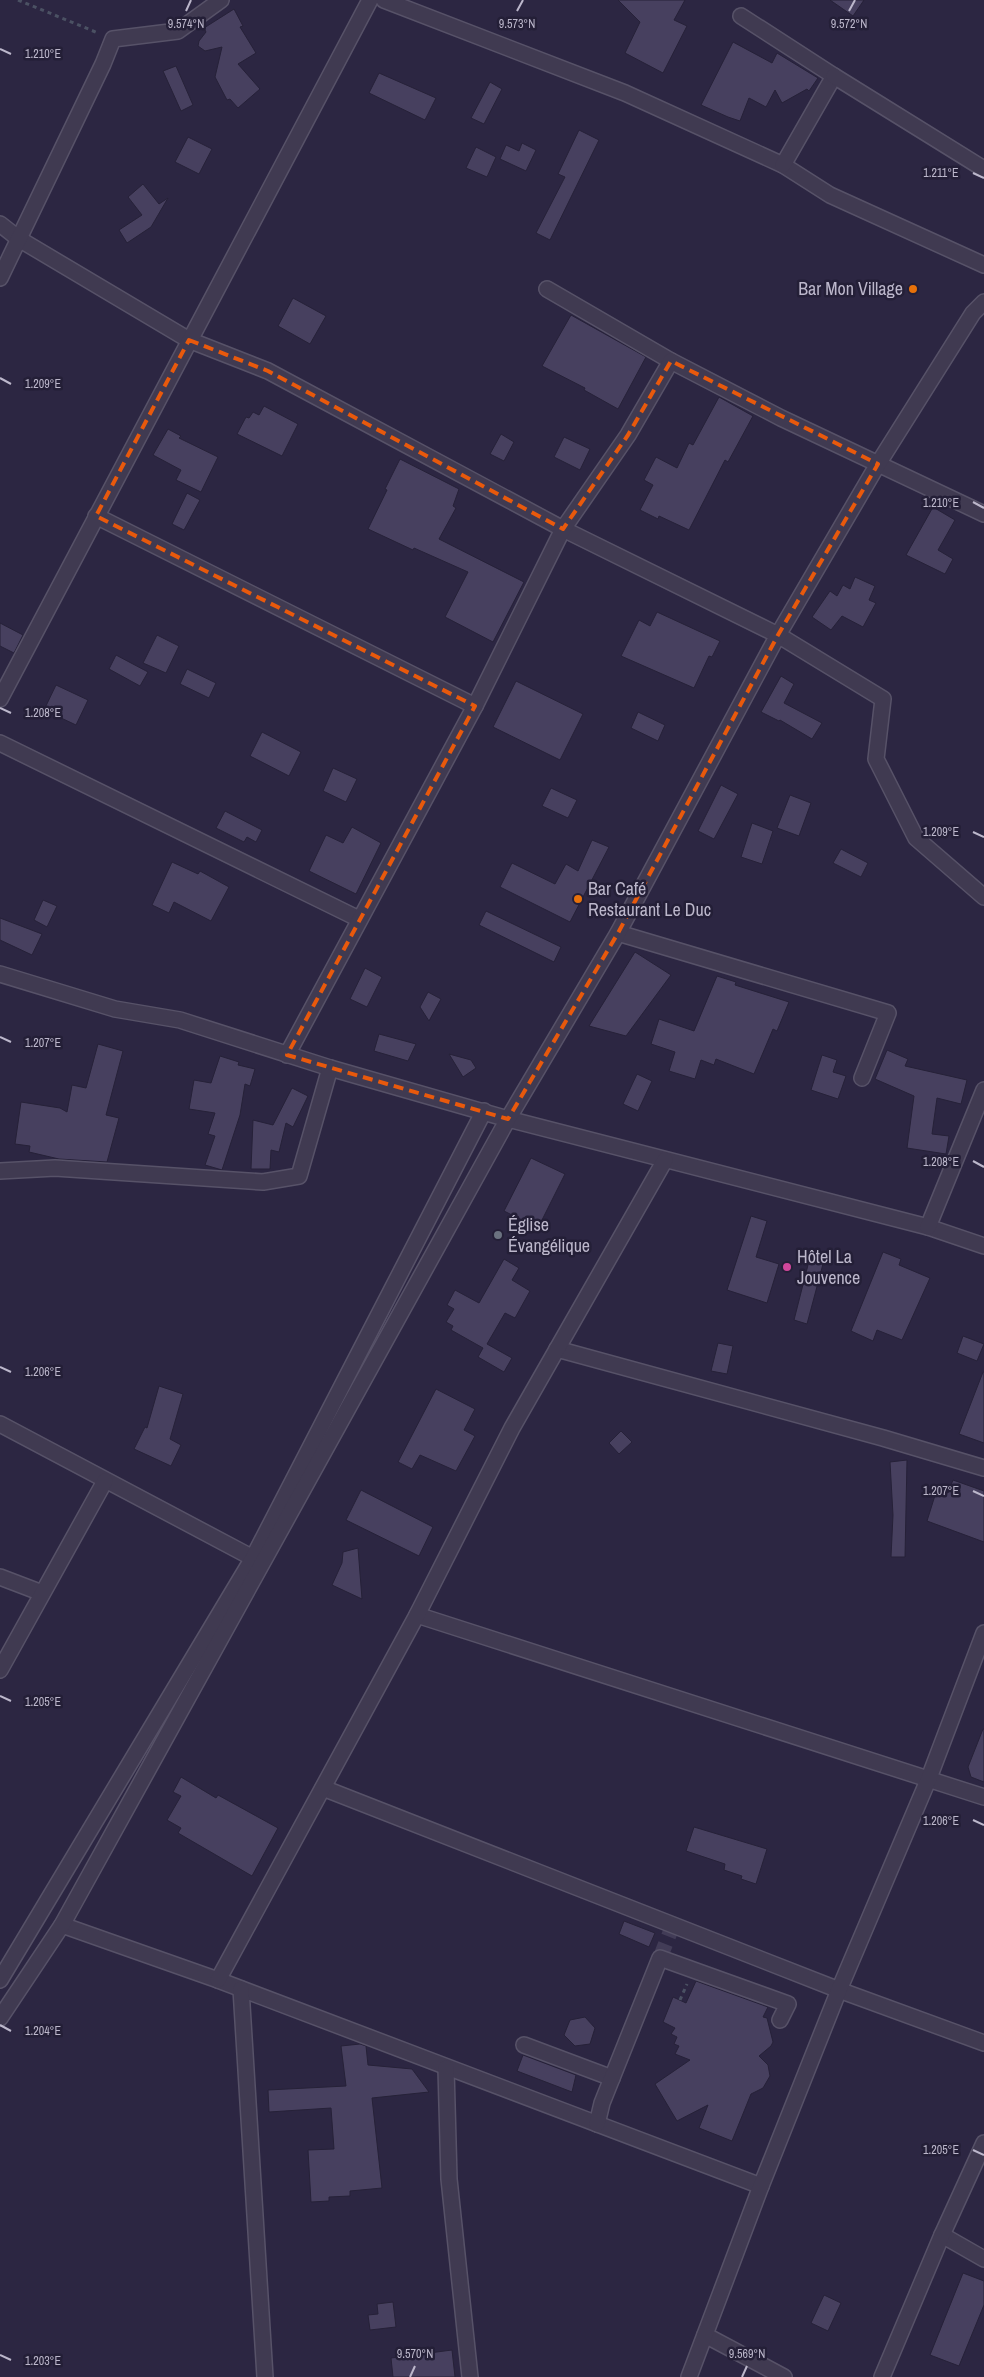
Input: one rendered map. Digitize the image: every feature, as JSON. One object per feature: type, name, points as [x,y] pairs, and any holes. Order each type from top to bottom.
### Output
[{"type":"street","points":[[0,278],[104,64],[113,38],[178,31],[221,0]]},
{"type":"street","points":[[0,698],[370,0]]},
{"type":"street","points":[[384,0],[617,89],[783,165],[830,194],[984,265]]},
{"type":"street","points":[[741,16],[984,169]]},
{"type":"street","points":[[783,165],[834,76]]},
{"type":"street","points":[[0,224],[19,239],[189,340],[268,371],[563,529],[778,636],[883,699],[876,759],[916,838],[984,898]]},
{"type":"street","points":[[546,289],[671,361],[878,464],[984,514]]},
{"type":"street","points":[[0,2018],[62,1925],[508,1119],[618,933],[778,636],[878,464],[973,313],[984,302]]},
{"type":"street","points":[[287,1055],[475,706],[563,529],[628,435],[671,361]]},
{"type":"street","points":[[96,516],[475,706]]},
{"type":"street","points":[[0,743],[359,919]]},
{"type":"street","points":[[618,933],[888,1013],[862,1078]]},
{"type":"street","points":[[0,974],[116,1009],[180,1020],[330,1068],[508,1119],[928,1227],[984,1246]]},
{"type":"street","points":[[0,1171],[55,1168],[263,1182],[299,1176],[330,1068]]},
{"type":"street","points":[[928,1227],[984,1090]]},
{"type":"street","points":[[0,1980],[254,1558],[484,1112]]},
{"type":"street","points":[[218,1980],[417,1615],[512,1428],[665,1160]]},
{"type":"street","points":[[557,1349],[984,1468]]},
{"type":"street","points":[[0,1424],[254,1558]]},
{"type":"street","points":[[0,1670],[105,1481]]},
{"type":"street","points":[[0,1577],[42,1593]]},
{"type":"street","points":[[417,1615],[930,1778],[984,1797]]},
{"type":"street","points":[[689,2377],[761,2186],[839,1990],[930,1778],[984,1633]]},
{"type":"street","points":[[324,1788],[839,1990],[984,2043]]},
{"type":"street","points":[[62,1925],[218,1980],[761,2186]]},
{"type":"street","points":[[597,2124],[602,2103],[660,1958],[788,2004],[780,2020]]},
{"type":"street","points":[[241,1989],[265,2377]]},
{"type":"street","points":[[524,2045],[612,2078]]},
{"type":"street","points":[[446,2068],[449,2180],[470,2377]]},
{"type":"street","points":[[882,2377],[942,2235],[984,2143]]},
{"type":"street","points":[[942,2235],[984,2258]]},
{"type":"street","points":[[706,2335],[784,2377]]},
{"type":"path","points":[[18,0],[113,38]]},
{"type":"highlighted area","points":[[189,340],[268,371],[563,529],[628,435],[671,361],[878,464],[778,635],[618,933],[508,1119],[287,1055],[475,706],[96,516]]},
{"type":"building","points":[[618,0],[685,0],[674,20],[687,26],[663,73],[625,53],[640,22]]},
{"type":"building","points":[[830,0],[864,0],[853,16]]},
{"type":"building","points":[[234,9],[243,26],[240,27],[256,53],[238,64],[260,89],[238,108],[230,99],[227,100],[215,77],[222,47],[205,51],[198,46],[199,41],[206,32],[204,28]]},
{"type":"building","points":[[733,42],[772,63],[777,53],[818,78],[809,91],[807,89],[782,103],[775,90],[766,107],[749,98],[740,121],[728,117],[701,105]]},
{"type":"building","points":[[176,66],[193,105],[181,111],[163,71]]},
{"type":"building","points":[[379,73],[436,98],[425,120],[369,93]]},
{"type":"building","points":[[490,82],[502,89],[484,124],[471,118]]},
{"type":"building","points":[[579,130],[599,140],[550,240],[536,233],[565,177],[558,174]]},
{"type":"building","points":[[188,137],[212,149],[199,174],[175,162]]},
{"type":"building","points":[[522,143],[536,150],[526,171],[500,159],[506,145],[519,151]]},
{"type":"building","points":[[476,147],[496,157],[487,177],[466,168]]},
{"type":"building","points":[[143,184],[159,204],[168,198],[151,227],[127,243],[119,230],[142,215],[128,197]]},
{"type":"building","points":[[293,298],[326,316],[310,344],[278,326]]},
{"type":"building","points":[[571,315],[646,357],[618,409],[584,390],[585,388],[542,366]]},
{"type":"building","points":[[719,397],[753,416],[728,462],[725,460],[689,530],[659,516],[658,519],[640,510],[653,485],[644,480],[656,457],[677,468],[689,443],[693,445]]},
{"type":"building","points":[[264,406],[298,424],[282,456],[237,434],[246,417],[249,418],[253,412],[259,415]]},
{"type":"building","points":[[168,429],[181,436],[179,438],[218,457],[201,492],[176,480],[181,470],[153,455]]},
{"type":"building","points":[[501,434],[514,442],[504,461],[490,454]]},
{"type":"building","points":[[564,437],[590,449],[580,470],[554,457]]},
{"type":"building","points":[[400,459],[459,489],[453,506],[456,508],[439,539],[524,582],[493,642],[445,617],[468,572],[414,548],[413,550],[368,529]]},
{"type":"building","points":[[187,493],[200,500],[184,530],[172,524]]},
{"type":"building","points":[[933,507],[955,520],[938,550],[953,559],[945,574],[906,555]]},
{"type":"building","points":[[855,577],[875,586],[869,600],[876,603],[863,627],[842,616],[831,630],[812,617],[830,591],[837,596],[843,585],[850,589]]},
{"type":"building","points":[[657,612],[720,641],[712,657],[709,656],[694,688],[621,656],[639,620],[650,626]]},
{"type":"building","points":[[0,623],[23,635],[14,653],[0,646]]},
{"type":"building","points":[[157,635],[179,646],[166,673],[143,663]]},
{"type":"building","points":[[116,655],[148,672],[140,686],[109,669]]},
{"type":"building","points":[[187,669],[216,683],[209,698],[180,684]]},
{"type":"building","points":[[781,676],[794,684],[784,703],[822,723],[812,739],[780,720],[761,712]]},
{"type":"building","points":[[516,681],[583,714],[560,760],[493,727]]},
{"type":"building","points":[[56,685],[88,700],[76,725],[44,710]]},
{"type":"building","points":[[638,712],[665,725],[658,741],[631,728]]},
{"type":"building","points":[[262,732],[301,752],[289,776],[250,756]]},
{"type":"building","points":[[333,768],[357,779],[346,802],[323,791]]},
{"type":"building","points":[[721,785],[738,794],[714,839],[698,831]]},
{"type":"building","points":[[551,788],[577,800],[568,818],[542,806]]},
{"type":"building","points":[[790,795],[811,803],[799,836],[777,828]]},
{"type":"building","points":[[225,811],[262,830],[256,842],[247,837],[244,842],[216,828]]},
{"type":"building","points":[[752,823],[773,831],[762,864],[741,857]]},
{"type":"building","points":[[352,827],[381,843],[356,894],[309,871],[326,835],[343,843]]},
{"type":"building","points":[[592,840],[609,847],[570,922],[500,887],[512,863],[555,884],[566,864],[578,871]]},
{"type":"building","points":[[841,849],[868,863],[861,877],[833,863]]},
{"type":"building","points":[[172,862],[198,874],[200,871],[229,887],[211,921],[174,902],[169,913],[152,905]]},
{"type":"building","points":[[43,900],[57,906],[47,927],[34,920]]},
{"type":"building","points":[[486,911],[561,947],[554,962],[479,925]]},
{"type":"building","points":[[0,918],[42,934],[32,955],[0,940]]},
{"type":"building","points":[[635,952],[671,975],[626,1036],[589,1026]]},
{"type":"building","points":[[365,968],[382,977],[367,1007],[350,999]]},
{"type":"building","points":[[717,976],[736,982],[735,985],[789,1002],[777,1031],[773,1029],[754,1074],[716,1059],[714,1065],[701,1060],[695,1079],[669,1071],[675,1052],[651,1044],[659,1019],[694,1031]]},
{"type":"building","points":[[428,992],[441,999],[429,1021],[420,1007]]},
{"type":"building","points":[[379,1034],[416,1044],[408,1061],[374,1051]]},
{"type":"building","points":[[98,1044],[123,1051],[106,1115],[119,1118],[107,1162],[59,1159],[29,1152],[30,1146],[15,1144],[21,1102],[60,1108],[67,1112],[72,1085],[86,1088]]},
{"type":"building","points":[[887,1050],[908,1059],[905,1066],[967,1080],[961,1104],[937,1098],[932,1134],[949,1136],[946,1154],[907,1148],[914,1096],[875,1079]]},
{"type":"building","points":[[449,1054],[471,1060],[476,1068],[463,1077]]},
{"type":"building","points":[[822,1055],[837,1060],[833,1072],[846,1076],[838,1099],[811,1090]]},
{"type":"building","points":[[220,1056],[239,1062],[238,1065],[255,1069],[250,1086],[245,1084],[240,1115],[222,1170],[205,1165],[215,1136],[208,1134],[215,1113],[189,1109],[194,1080],[211,1083]]},
{"type":"building","points":[[637,1074],[652,1081],[638,1111],[623,1104]]},
{"type":"building","points":[[292,1088],[308,1096],[293,1127],[286,1123],[279,1152],[271,1150],[270,1169],[251,1169],[253,1120],[273,1125]]},
{"type":"building","points":[[531,1158],[565,1174],[538,1228],[504,1211]]},
{"type":"building","points":[[751,1216],[767,1221],[756,1257],[779,1264],[767,1303],[727,1290]]},
{"type":"building","points":[[883,1252],[901,1259],[899,1265],[930,1278],[902,1340],[877,1330],[873,1341],[851,1331]]},
{"type":"building","points":[[504,1259],[519,1268],[512,1280],[530,1291],[515,1318],[505,1313],[487,1344],[512,1358],[504,1372],[478,1357],[483,1348],[451,1330],[453,1326],[446,1322],[454,1309],[447,1305],[455,1290],[479,1303]]},
{"type":"building","points":[[809,1261],[823,1264],[807,1324],[794,1320]]},
{"type":"building","points":[[963,1336],[984,1344],[977,1361],[957,1353]]},
{"type":"building","points":[[718,1343],[733,1346],[727,1374],[711,1371]]},
{"type":"building","points":[[984,1372],[984,1443],[959,1434]]},
{"type":"building","points":[[159,1386],[183,1394],[170,1439],[181,1445],[171,1466],[134,1449],[145,1427],[147,1428]]},
{"type":"building","points":[[436,1389],[475,1409],[464,1430],[475,1436],[456,1471],[420,1455],[412,1469],[398,1462]]},
{"type":"building","points":[[621,1431],[632,1442],[619,1454],[609,1443]]},
{"type":"building","points":[[907,1460],[905,1557],[891,1557],[893,1515],[890,1462]]},
{"type":"building","points":[[953,1480],[984,1491],[984,1542],[927,1521],[937,1489],[948,1493]]},
{"type":"building","points":[[361,1490],[433,1527],[419,1556],[346,1520]]},
{"type":"building","points":[[358,1548],[362,1599],[332,1585],[342,1563],[343,1552]]},
{"type":"building","points":[[983,1729],[984,1782],[971,1777],[968,1767]]},
{"type":"building","points":[[181,1777],[216,1798],[218,1795],[278,1828],[252,1876],[178,1833],[181,1828],[167,1820],[181,1796],[173,1792]]},
{"type":"building","points":[[694,1827],[767,1849],[756,1884],[741,1879],[742,1876],[724,1870],[725,1864],[686,1851]]},
{"type":"building","points":[[624,1921],[655,1933],[649,1947],[619,1934]]},
{"type":"building","points":[[696,1981],[768,2007],[763,2017],[767,2018],[773,2042],[759,2056],[768,2065],[770,2076],[763,2088],[751,2094],[732,2141],[699,2128],[708,2105],[677,2121],[655,2084],[690,2060],[675,2054],[679,2046],[674,2044],[677,2037],[671,2034],[675,2028],[663,2022],[673,1997],[686,2003]]},
{"type":"building","points":[[585,2017],[595,2028],[590,2044],[575,2046],[564,2035],[570,2020]]},
{"type":"building","points":[[360,2044],[366,2046],[368,2065],[412,2069],[429,2092],[372,2098],[382,2188],[350,2191],[350,2196],[329,2197],[329,2201],[311,2202],[308,2150],[334,2149],[331,2108],[269,2112],[268,2090],[346,2086],[341,2046]]},
{"type":"building","points":[[523,2055],[576,2075],[572,2092],[517,2071]]},
{"type":"building","points":[[963,2273],[984,2281],[984,2305],[959,2366],[930,2355]]},
{"type":"building","points":[[824,2295],[841,2303],[828,2331],[811,2323]]},
{"type":"building","points":[[393,2302],[396,2327],[370,2330],[368,2315],[378,2314],[377,2304]]},
{"type":"building","points":[[452,2350],[455,2377],[393,2377],[391,2358]]},
{"type":"tunnel","points":[[660,1958],[673,1925]]},
{"type":"place","name":"Bar Mon Village","points":[[913,289]]},
{"type":"place","name":"Bar Café Restaurant Le Duc","points":[[578,899]]},
{"type":"place","name":"Église Évangélique","points":[[498,1235]]},
{"type":"place","name":"Hôtel La Jouvence","points":[[787,1267]]}]
